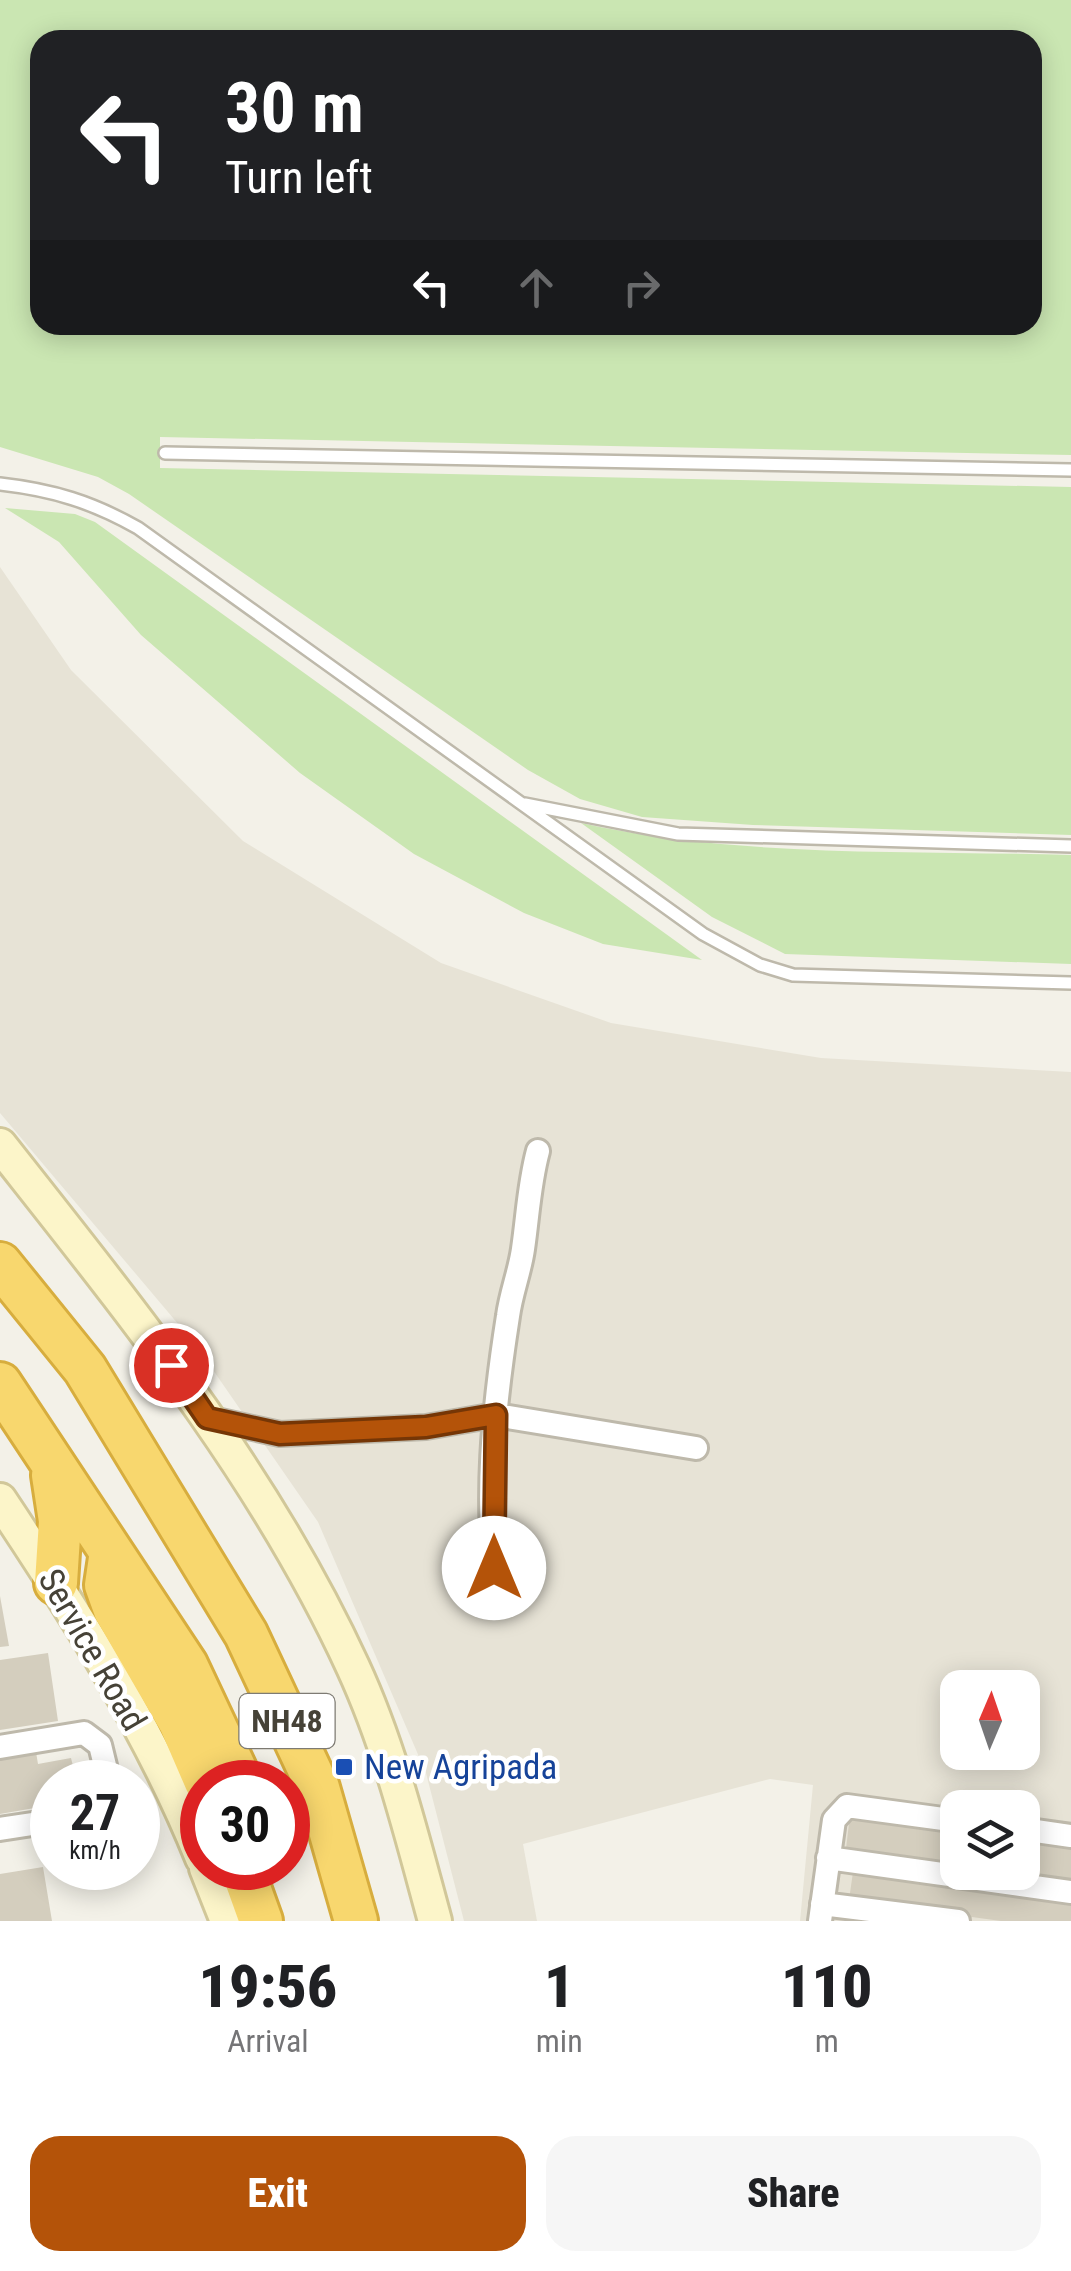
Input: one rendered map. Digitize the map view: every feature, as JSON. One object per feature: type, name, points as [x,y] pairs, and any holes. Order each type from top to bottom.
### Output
[{"type":"highway","name":"NH48","points":[[0,1264],[85,1369],[246,1634],[318,1788],[356,1921]]},
{"type":"highway","name":"NH48","points":[[0,1384],[52,1468],[186,1664],[231,1760]]},
{"type":"highway","points":[[52,1468],[60,1522],[56,1584]]},
{"type":"highway","points":[[111,1552],[106,1585],[115,1610],[180,1722],[196,1760]]},
{"type":"highway","points":[[250,1890],[262,1921]]},
{"type":"highway","points":[[280,1890],[289,1921]]},
{"type":"street","points":[[0,1146],[171,1365],[270,1512],[354,1669],[408,1824],[434,1921]]},
{"type":"street","points":[[499,1597],[494,1568],[496,1415],[508,1313],[523,1251],[528,1190],[538,1151]]},
{"type":"street","points":[[207,1418],[280,1434],[426,1427],[496,1415],[696,1448]]},
{"type":"street","name":"Service Road","points":[[0,1500],[56,1584],[123,1697],[180,1813]]},
{"type":"street","points":[[0,1747],[84,1732],[100,1745],[104,1760]]},
{"type":"street","points":[[940,1818],[847,1806],[834,1820],[821,1912],[958,1921]]},
{"type":"street","points":[[0,1830],[30,1825]]},
{"type":"street","points":[[1040,1832],[1071,1836]]},
{"type":"street","points":[[828,1858],[1071,1892]]},
{"type":"street","points":[[215,1890],[227,1921]]},
{"type":"lane","points":[[165,453],[1071,470]]},
{"type":"lane","points":[[0,484],[54,490],[92,502],[138,528],[703,934],[760,965],[793,975],[1071,984]]},
{"type":"lane","points":[[521,803],[678,834],[1071,846]]},
{"type":"shaded area","points":[[0,567],[71,670],[243,841],[441,963],[611,1023],[821,1058],[1071,1072],[1071,1921],[800,1921],[813,1785],[770,1779],[523,1844],[537,1921],[464,1921],[426,1773],[318,1522],[195,1344],[0,1113]]},
{"type":"green space","points":[[0,0],[1071,0],[1071,455],[160,437],[160,468],[1071,487],[1071,835],[753,825],[642,817],[580,799],[528,770],[129,494],[98,477],[0,447]]},
{"type":"green space","points":[[5,508],[75,514],[95,522],[702,960],[603,944],[524,913],[414,854],[300,773],[141,635],[59,542]]},
{"type":"green space","points":[[581,823],[641,834],[763,847],[1071,855],[1071,964],[785,954],[712,917]]},
{"type":"building","points":[[0,1596],[9,1646],[0,1647]]},
{"type":"building","points":[[48,1653],[58,1721],[0,1730],[0,1660]]},
{"type":"building","points":[[35,1746],[37,1760],[30,1760],[30,1809],[0,1814],[0,1752]]},
{"type":"building","points":[[850,1815],[940,1827],[940,1869],[845,1857]]},
{"type":"building","points":[[1040,1839],[1071,1843],[1071,1886],[1040,1881]]},
{"type":"building","points":[[854,1865],[940,1877],[940,1890],[1035,1890],[1071,1895],[1071,1921],[1001,1921],[849,1900]]},
{"type":"building","points":[[30,1869],[30,1890],[47,1890],[52,1921],[0,1921],[0,1874]]},
{"type":"place","name":"New Agripada","points":[[344,1767]]},
{"type":"route","points":[[171,1365],[207,1418],[280,1434],[426,1427],[496,1415],[494,1568]]}]
